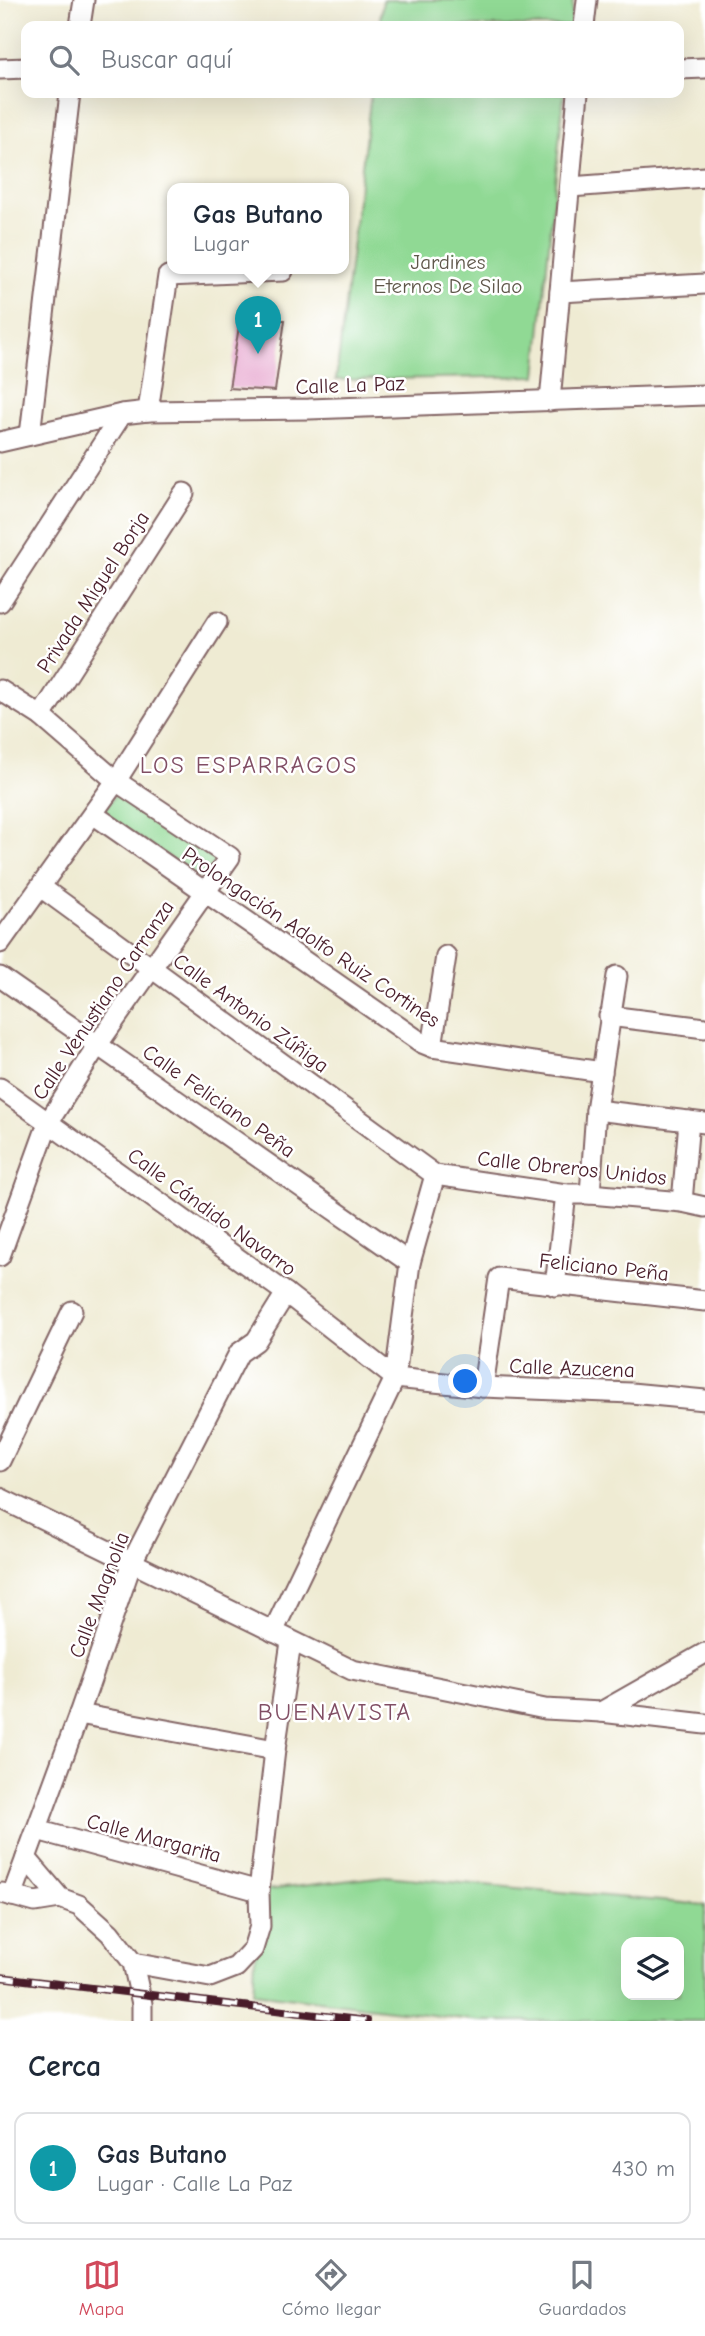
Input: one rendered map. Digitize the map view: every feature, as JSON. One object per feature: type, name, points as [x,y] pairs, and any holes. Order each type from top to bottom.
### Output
[{"type":"street","points":[[81,21],[84,0]]},
{"type":"street","points":[[585,21],[587,0]]},
{"type":"street","points":[[0,69],[21,68]]},
{"type":"street","points":[[684,69],[705,68]]},
{"type":"street","points":[[30,435],[69,98]]},
{"type":"street","points":[[550,401],[578,98]]},
{"type":"street","points":[[570,187],[705,177]]},
{"type":"street","points":[[148,411],[168,276],[214,274]]},
{"type":"street","points":[[560,292],[705,284]]},
{"type":"street","name":"Calle La Paz","points":[[0,442],[122,414],[148,411],[309,409],[705,396]]},
{"type":"street","points":[[0,601],[122,414]]},
{"type":"street","name":"Privada Miguel Borja","points":[[41,716],[184,493]]},
{"type":"street","points":[[0,943],[116,781],[217,621]]},
{"type":"street","points":[[0,690],[41,716],[116,781]]},
{"type":"street","name":"Calle Venustiano Carranza","points":[[0,1256],[48,1123],[97,1044],[230,857],[116,781]]},
{"type":"street","name":"Prolongación Adolfo Ruiz Cortines","points":[[93,814],[422,1043],[432,1047],[602,1072]]},
{"type":"street","name":"Calle Antonio Zúñiga","points":[[41,888],[435,1175]]},
{"type":"street","points":[[432,1047],[446,956]]},
{"type":"street","points":[[590,1194],[596,1110],[617,976]]},
{"type":"street","name":"Calle Feliciano Peña","points":[[0,977],[410,1263]]},
{"type":"street","points":[[609,1016],[705,1027]]},
{"type":"street","name":"Calle Cándido Navarro","points":[[0,1088],[286,1293],[395,1378]]},
{"type":"street","points":[[596,1110],[697,1122],[682,1202]]},
{"type":"street","points":[[273,1633],[395,1378],[410,1263],[435,1175]]},
{"type":"street","name":"Calle Obreros Unidos","points":[[435,1175],[566,1194],[682,1202],[705,1207]]},
{"type":"street","points":[[555,1286],[566,1194]]},
{"type":"street","name":"Feliciano Peña","points":[[483,1387],[499,1278],[705,1301]]},
{"type":"street","name":"Calle Magnolia","points":[[6,1894],[26,1858],[37,1830],[132,1562],[239,1353],[256,1341],[286,1293]]},
{"type":"street","points":[[0,1461],[72,1311]]},
{"type":"street","name":"Calle Azucena","points":[[395,1378],[483,1387],[631,1392],[705,1400]]},
{"type":"street","points":[[0,1498],[352,1670],[545,1709],[601,1712],[705,1724]]},
{"type":"street","points":[[133,1964],[210,1977],[236,1967],[253,1949],[260,1926],[259,1891],[275,1750],[291,1642]]},
{"type":"street","points":[[601,1712],[705,1653]]},
{"type":"street","points":[[79,1714],[275,1750]]},
{"type":"street","name":"Calle Margarita","points":[[37,1830],[259,1891]]},
{"type":"street","points":[[26,1858],[61,1898],[79,1905],[110,1933],[133,1964],[141,1994],[142,2021]]},
{"type":"street","points":[[6,1894],[35,1902],[61,1898]]},
{"type":"green space","points":[[383,0],[573,0],[571,21],[380,21]]},
{"type":"green space","name":"Jardines Eternos De Silao","points":[[370,98],[564,98],[536,376],[336,380]]},
{"type":"green space","points":[[118,790],[220,855],[202,879],[102,814]]},
{"type":"green space","points":[[385,1876],[705,1905],[705,2021],[481,2021],[253,1993],[259,1891]]},
{"type":"building","points":[[240,320],[285,320],[275,391],[229,388]]},
{"type":"railway","points":[[0,1977],[367,2021]]},
{"type":"place","name":"Gas Butano","points":[[258,354]]},
{"type":"district","name":"LOS ESPARRAGOS","points":[[249,765]]},
{"type":"district","name":"BUENAVISTA","points":[[335,1712]]}]
